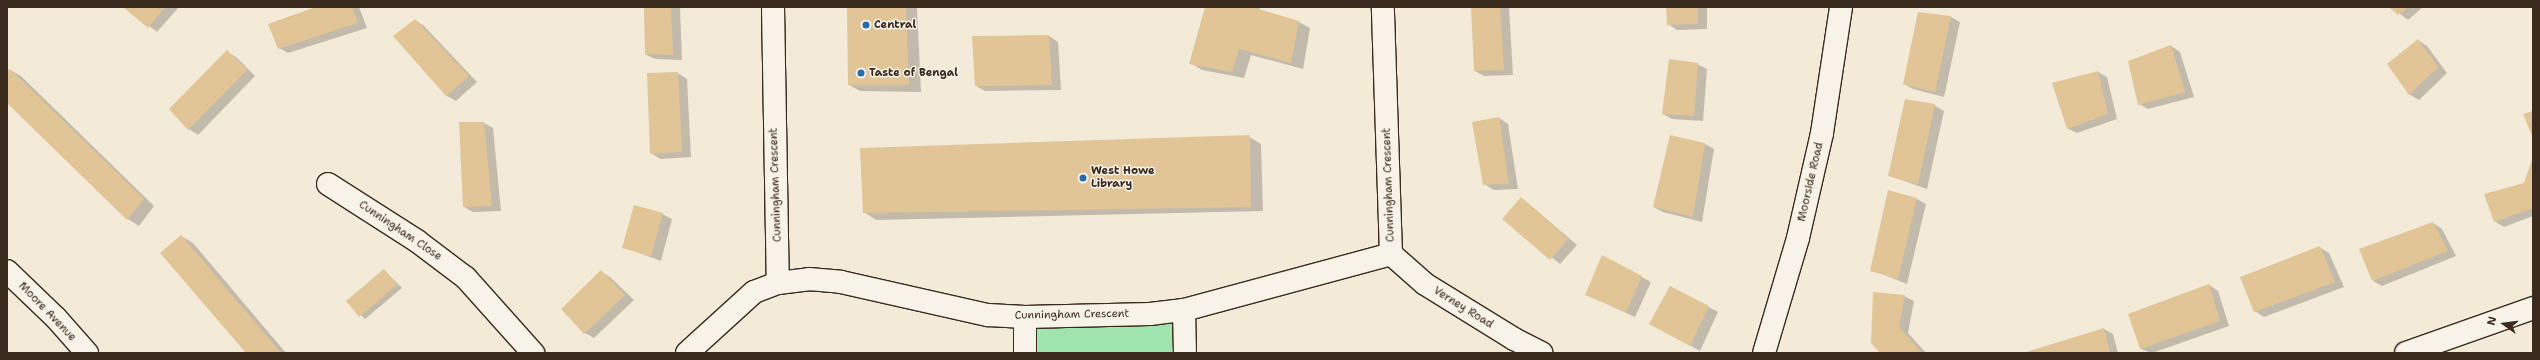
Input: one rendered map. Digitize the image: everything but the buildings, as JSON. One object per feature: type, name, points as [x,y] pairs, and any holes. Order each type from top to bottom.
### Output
[{"type":"street","name":"Cunningham Crescent","points":[[773,7],[778,283],[809,279],[841,282],[988,315],[1025,317],[1150,314],[1184,310],[1390,254],[1383,7]]},
{"type":"street","name":"Moorside Road","points":[[1764,353],[1798,238],[1822,133],[1841,7]]},
{"type":"street","name":"Cunningham Close","points":[[328,184],[417,240],[466,278],[533,353]]},
{"type":"street","name":"Verney Road","points":[[1390,254],[1424,284],[1514,339],[1542,353]]},
{"type":"street","name":"Moore Avenue","points":[[7,271],[56,318],[87,353]]},
{"type":"street","points":[[687,353],[754,292],[778,283]]},
{"type":"street","points":[[2406,353],[2533,308]]},
{"type":"street","points":[[1184,310],[1184,353]]},
{"type":"street","points":[[1025,317],[1025,353]]},
{"type":"green space","points":[[1184,310],[1185,353],[1025,353],[1025,317]]},
{"type":"place","name":"Central","points":[[866,25]]},
{"type":"place","name":"Taste of Bengal","points":[[861,73]]},
{"type":"place","name":"West Howe Library","points":[[1083,178]]}]
